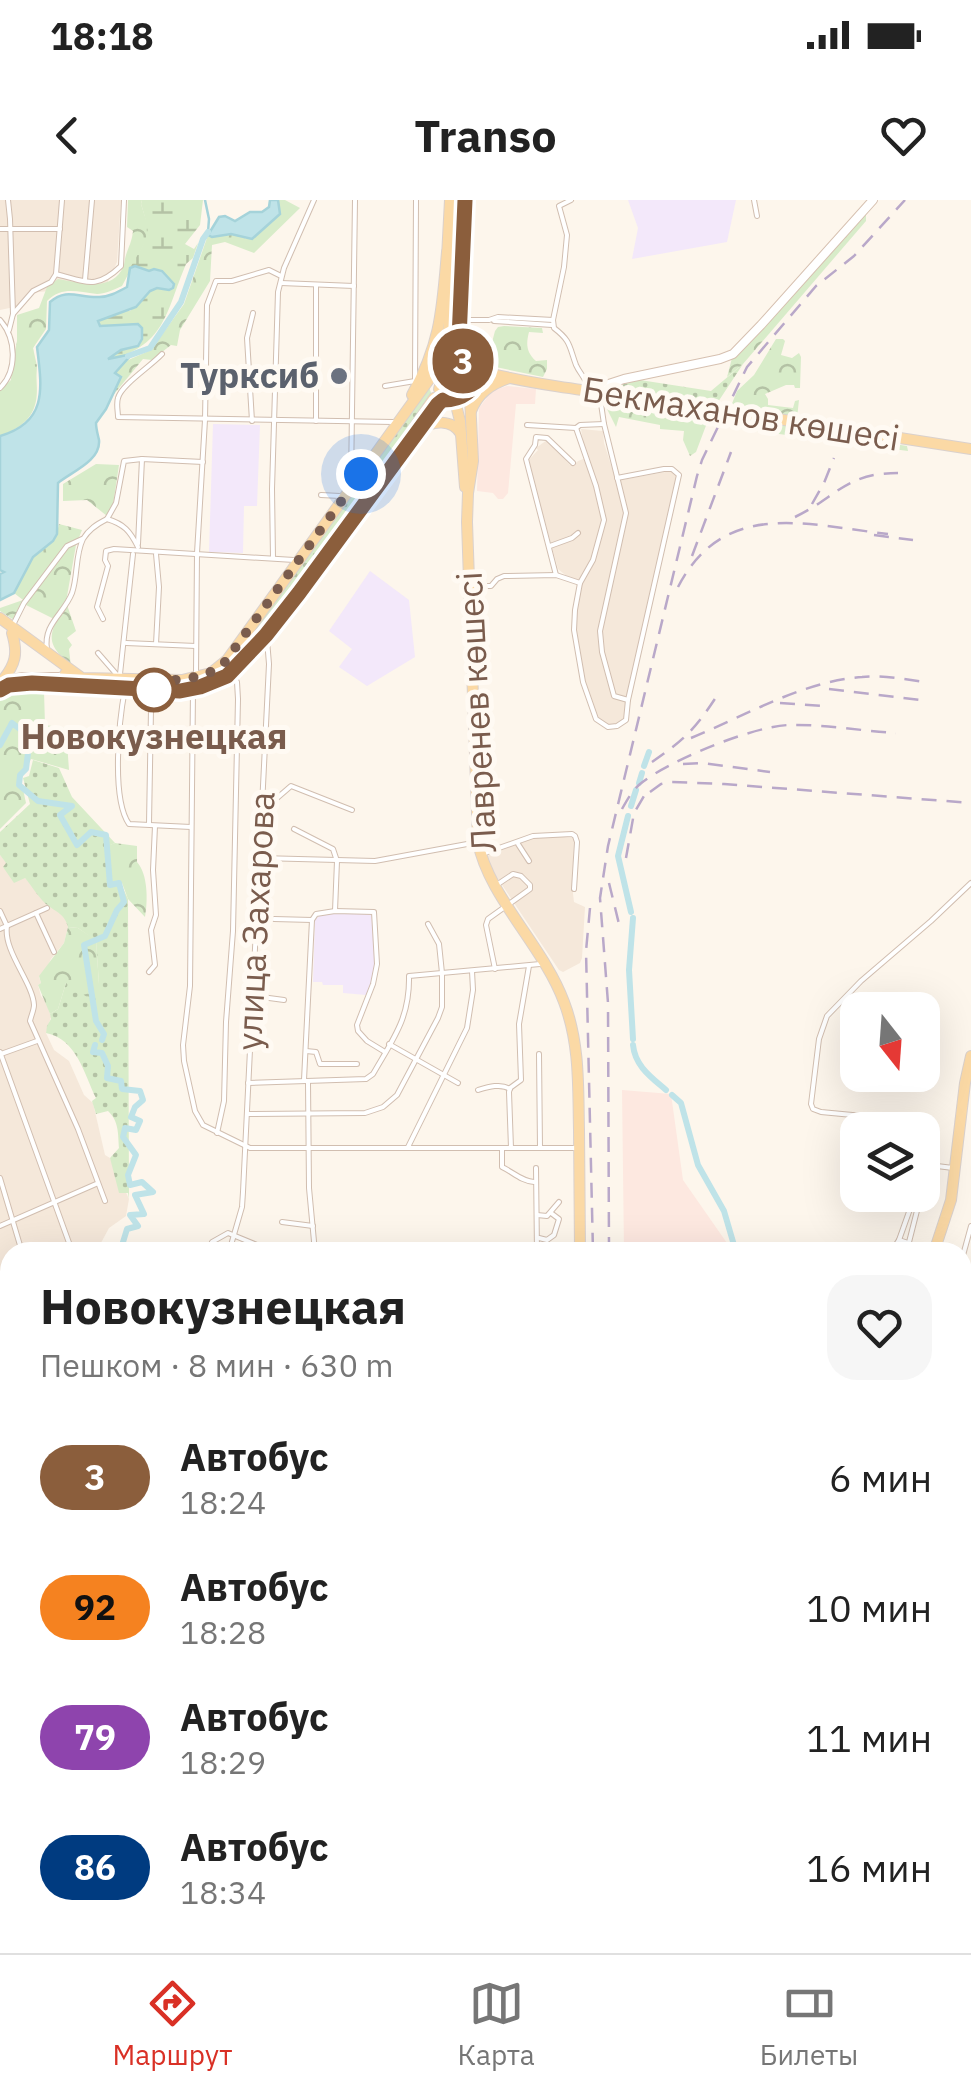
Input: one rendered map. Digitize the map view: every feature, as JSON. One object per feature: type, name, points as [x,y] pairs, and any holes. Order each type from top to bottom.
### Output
[{"type":"main road","points":[[450,200],[444,324],[450,363]]},
{"type":"main road","points":[[194,683],[222,666],[352,485],[460,351],[465,200]]},
{"type":"main road","points":[[453,395],[434,388],[450,363],[465,200]]},
{"type":"main road","points":[[595,391],[615,382],[733,354],[873,200]]},
{"type":"main road","points":[[361,474],[431,357],[447,252]]},
{"type":"main road","points":[[376,486],[472,373],[450,363]]},
{"type":"main road","name":"Бекмаханов көшесі","points":[[450,363],[510,378],[971,449]]},
{"type":"main road","name":"Бекмаханов көшесі","points":[[453,395],[488,378],[510,378]]},
{"type":"main road","points":[[471,412],[488,388],[510,378]]},
{"type":"main road","points":[[615,382],[611,388],[618,395]]},
{"type":"main road","points":[[1,684],[23,676],[168,686],[212,684],[232,672],[301,590],[440,402],[453,395]]},
{"type":"main road","points":[[453,395],[466,438],[468,493]]},
{"type":"main road","name":"Лавренев көшесі","points":[[453,395],[471,412],[473,461],[467,508]]},
{"type":"main road","name":"Лавренев көшесі","points":[[453,395],[458,409],[467,508],[479,848],[495,886],[545,962],[564,999],[576,1046],[580,1242]]},
{"type":"main road","points":[[419,430],[429,424],[444,423],[454,425],[461,435]]},
{"type":"main road","points":[[6,626],[49,653],[69,678]]},
{"type":"main road","points":[[6,626],[69,678]]},
{"type":"main road","points":[[1,684],[16,656],[6,626]]},
{"type":"main road","points":[[937,1242],[951,1200],[967,1107],[971,1056]]},
{"type":"street","points":[[0,388],[9,376],[9,330],[14,314],[8,200]]},
{"type":"street","points":[[14,314],[33,291],[51,282],[56,274],[62,200]]},
{"type":"street","points":[[85,281],[92,200]]},
{"type":"street","points":[[56,274],[101,281],[121,266],[124,200]]},
{"type":"street","points":[[273,558],[280,283],[314,200]]},
{"type":"street","points":[[352,485],[355,200]]},
{"type":"street","points":[[385,386],[415,385],[416,200]]},
{"type":"street","points":[[552,322],[567,235],[559,206],[572,200]]},
{"type":"street","points":[[754,200],[756,216]]},
{"type":"street","points":[[0,229],[60,229]]},
{"type":"street","points":[[282,276],[269,270],[232,282],[214,282],[207,305],[206,420],[197,554],[190,986],[183,1044],[198,1120],[244,1146],[264,1149],[579,1148]]},
{"type":"street","points":[[280,283],[354,286]]},
{"type":"street","points":[[316,286],[316,421]]},
{"type":"street","points":[[252,421],[248,338],[253,314]]},
{"type":"street","points":[[460,320],[498,317],[552,322],[569,342],[576,365],[595,391],[626,520],[600,636],[614,696],[628,700]]},
{"type":"street","points":[[0,320],[9,330]]},
{"type":"street","points":[[162,354],[126,385],[118,398],[118,416],[393,422]]},
{"type":"street","points":[[527,425],[576,428],[604,424]]},
{"type":"street","points":[[576,428],[604,520],[593,560],[580,582],[574,630],[582,682],[596,720],[608,727],[626,720],[679,475],[664,469],[617,478]]},
{"type":"street","points":[[556,575],[526,459],[536,437],[550,439],[572,464]]},
{"type":"street","points":[[142,459],[137,550],[124,643],[119,797],[126,822],[191,827]]},
{"type":"street","points":[[49,653],[46,644],[51,622],[64,609],[73,590],[84,539],[107,519],[116,503],[124,461],[202,462]]},
{"type":"street","points":[[320,495],[345,496]]},
{"type":"street","points":[[107,519],[128,530],[137,550]]},
{"type":"street","points":[[550,546],[578,533]]},
{"type":"street","points":[[6,626],[67,546],[84,539]]},
{"type":"street","points":[[103,619],[97,607],[108,566],[106,551],[298,560]]},
{"type":"street","points":[[156,553],[156,644]]},
{"type":"street","points":[[469,586],[492,586],[500,576],[556,575],[580,582]]},
{"type":"street","name":"улица Захарова","points":[[232,1242],[242,1207],[269,664],[266,635]]},
{"type":"street","points":[[124,643],[196,646]]},
{"type":"street","points":[[98,653],[122,684]]},
{"type":"street","points":[[217,1133],[224,1101],[233,931],[238,699],[232,672]]},
{"type":"street","points":[[148,972],[155,964],[151,930],[156,915],[151,709]]},
{"type":"street","points":[[262,811],[290,786],[352,810]]},
{"type":"street","points":[[294,829],[331,847],[336,861],[335,911]]},
{"type":"street","points":[[260,858],[375,861],[567,833],[575,836],[577,842],[574,889]]},
{"type":"street","points":[[517,843],[530,861]]},
{"type":"street","points":[[495,886],[513,874],[530,885],[486,924],[495,969]]},
{"type":"street","points":[[840,1114],[812,1109],[811,1104],[821,1029],[827,1016],[971,883]]},
{"type":"street","points":[[0,929],[47,908]]},
{"type":"street","points":[[0,911],[34,1003],[30,1021],[105,1200]]},
{"type":"street","points":[[315,1242],[309,1198],[306,1051],[312,920],[316,914],[374,912],[376,964],[358,1032],[385,1052]]},
{"type":"street","points":[[36,913],[54,952]]},
{"type":"street","points":[[274,918],[312,920]]},
{"type":"street","points":[[246,1114],[366,1113],[397,1095],[442,1007],[438,944],[428,924]]},
{"type":"street","points":[[248,1083],[368,1078],[407,1008],[409,976],[545,962]]},
{"type":"street","points":[[510,1089],[521,1080],[519,1024],[530,966]]},
{"type":"street","points":[[408,1147],[467,1028],[472,971]]},
{"type":"street","points":[[253,996],[284,1000]]},
{"type":"street","points":[[37,1040],[0,1053],[69,1242]]},
{"type":"street","points":[[390,1044],[458,1084]]},
{"type":"street","points":[[306,1051],[316,1052],[320,1064],[357,1064]]},
{"type":"street","points":[[538,1054],[540,1148]]},
{"type":"street","points":[[336,1082],[337,1065]]},
{"type":"street","points":[[478,1090],[491,1086],[510,1089]]},
{"type":"street","points":[[510,1089],[511,1148]]},
{"type":"street","points":[[502,1148],[502,1167],[522,1180],[535,1182]]},
{"type":"street","points":[[940,1165],[956,1169]]},
{"type":"street","points":[[536,1168],[538,1242]]},
{"type":"street","points":[[0,1178],[19,1242]]},
{"type":"street","points":[[0,1226],[98,1183]]},
{"type":"street","points":[[536,1214],[547,1216],[559,1202]]},
{"type":"street","points":[[899,1240],[911,1212]]},
{"type":"street","points":[[909,1242],[915,1212]]},
{"type":"street","points":[[538,1238],[547,1240],[554,1236],[560,1219],[551,1213]]},
{"type":"street","points":[[282,1222],[314,1226]]},
{"type":"street","points":[[212,1242],[228,1233],[245,1242]]},
{"type":"shaded area","points":[[0,200],[121,200],[117,262],[106,286],[28,293],[19,306],[0,310]]},
{"type":"shaded area","points":[[628,200],[736,200],[727,242],[632,259],[638,228]]},
{"type":"shaded area","points":[[507,386],[536,389],[535,404],[516,404],[508,493],[498,499],[493,493],[477,491],[479,408],[492,391]]},
{"type":"shaded area","points":[[213,424],[260,425],[257,506],[244,506],[243,553],[209,552]]},
{"type":"shaded area","points":[[581,429],[603,431],[616,481],[671,471],[677,476],[624,719],[612,726],[596,717],[582,672],[575,617],[583,580],[569,578],[558,569],[528,461],[547,440],[570,465],[586,458]]},
{"type":"shaded area","points":[[370,571],[409,600],[415,657],[367,686],[339,667],[352,649],[329,631]]},
{"type":"shaded area","points":[[574,838],[574,902],[585,907],[582,958],[563,972],[492,870],[487,856],[529,839]]},
{"type":"shaded area","points":[[0,855],[66,918],[64,943],[39,977],[41,996],[51,1017],[46,1033],[54,1050],[69,1061],[84,1095],[93,1103],[105,1155],[129,1199],[126,1216],[109,1228],[101,1242],[0,1242]]},
{"type":"shaded area","points":[[334,913],[371,913],[375,963],[366,995],[343,993],[343,985],[313,982],[315,920]]},
{"type":"shaded area","points":[[622,1090],[671,1094],[683,1180],[726,1242],[624,1242]]},
{"type":"green space","points":[[128,200],[142,200],[148,237],[122,286],[100,294],[64,292],[47,301],[46,329],[33,348],[36,384],[31,370],[11,380],[17,315],[39,308],[47,287],[58,279],[101,284],[122,269],[133,231],[127,227]]},
{"type":"green space","points":[[142,200],[203,200],[200,225],[185,244],[194,249],[198,243],[161,326],[141,347],[106,361],[129,349],[128,324],[100,326],[100,319],[130,311],[153,289],[173,288],[162,271],[130,268],[146,237]]},
{"type":"green space","points":[[278,200],[300,208],[254,253],[225,242],[212,245],[210,281],[180,330],[177,346],[171,345],[152,360],[143,359],[110,399],[121,377],[115,373],[126,361],[151,350],[184,304],[208,235],[252,237],[280,214]]},
{"type":"green space","points":[[866,210],[866,221],[743,364],[727,377],[732,358]]},
{"type":"green space","points":[[504,326],[542,328],[543,333],[529,332],[527,344],[536,361],[547,360],[543,377],[486,365],[495,331]]},
{"type":"green space","points":[[776,339],[785,341],[781,355],[792,358],[799,353],[801,357],[800,388],[786,385],[765,394],[768,405],[793,408],[799,400],[797,418],[731,406],[737,391],[754,375]]},
{"type":"green space","points":[[17,341],[36,342],[36,401],[26,421],[0,436],[0,390],[11,380]]},
{"type":"green space","points":[[743,364],[718,402],[616,386],[640,380],[711,391]]},
{"type":"green space","points":[[428,385],[432,395],[280,614],[228,671],[213,680],[171,686],[211,674]]},
{"type":"green space","points":[[606,401],[710,415],[696,452],[690,456],[683,440],[684,431],[660,429],[660,425],[619,417],[616,427],[606,407]]},
{"type":"green space","points":[[732,417],[907,446],[908,451],[741,429],[731,424]]},
{"type":"green space","points":[[96,464],[119,465],[113,505],[107,516],[87,500],[63,501],[63,484]]},
{"type":"green space","points":[[59,524],[82,530],[66,602],[76,631],[67,638],[72,645],[71,667],[52,642],[56,622],[52,618],[24,604],[14,620],[0,611],[23,600],[14,593],[33,557],[56,537]]},
{"type":"green space","points":[[44,691],[45,725],[66,728],[69,770],[31,759],[21,780],[26,803],[0,829],[0,696],[7,692]]},
{"type":"green space","points":[[33,760],[59,768],[72,797],[115,843],[108,846],[110,860],[128,899],[129,1199],[128,1193],[119,1193],[110,1158],[119,1148],[114,1119],[108,1111],[96,1114],[92,1101],[96,1098],[78,1059],[65,1042],[46,1033],[50,1014],[58,1009],[66,983],[99,984],[96,941],[78,928],[68,927],[25,878],[14,883],[0,855],[0,832],[30,804],[23,778],[29,776]]},
{"type":"green space","points":[[107,846],[137,846],[137,862],[146,888],[145,917],[128,899],[122,883],[112,879]]},
{"type":"green space","points":[[68,927],[78,928],[96,940],[103,995],[93,1001],[66,983],[58,1009],[50,1014],[38,985],[39,976],[64,943]]},
{"type":"water","points":[[270,200],[278,200],[280,214],[252,239],[231,234],[208,235],[219,217],[235,221],[250,212],[262,212],[269,207]]},
{"type":"water","points":[[130,268],[162,271],[174,284],[173,288],[150,291],[136,307],[98,321],[100,326],[138,324],[142,339],[138,346],[121,350],[108,359],[132,354],[115,373],[121,377],[96,423],[99,440],[95,454],[58,483],[57,534],[33,557],[14,593],[0,600],[0,574],[4,572],[0,570],[0,436],[27,422],[38,402],[37,347],[49,330],[50,302],[67,294],[112,294],[127,287]]},
{"type":"waterway","points":[[205,200],[210,232]]},
{"type":"waterway","points":[[128,356],[150,348],[181,302],[208,232]]},
{"type":"waterway","points":[[0,745],[12,723],[30,737],[26,769],[20,775],[19,785],[38,801],[72,806],[60,815],[77,845],[91,832],[106,835],[110,885],[119,883],[124,902],[105,936],[84,945],[96,1021],[104,1034],[102,1040]]},
{"type":"waterway","points":[[644,766],[649,752]]},
{"type":"waterway","points":[[639,783],[642,773]]},
{"type":"waterway","points":[[631,806],[636,790]]},
{"type":"waterway","points":[[628,816],[618,856],[631,912]]},
{"type":"waterway","points":[[633,918],[629,970],[633,1039]]},
{"type":"waterway","points":[[95,1045],[93,1052],[102,1053],[108,1066],[107,1078],[121,1081],[122,1089],[140,1091],[143,1100],[131,1117],[140,1121],[136,1130],[125,1128],[123,1137],[136,1155],[128,1175],[130,1185],[142,1182],[153,1192],[135,1195],[144,1214],[130,1215],[138,1226],[127,1229],[123,1242]]},
{"type":"waterway","points":[[633,1045],[640,1065],[666,1090]]},
{"type":"waterway","points":[[672,1095],[681,1103],[698,1165],[724,1211],[733,1242]]},
{"type":"railway","points":[[609,1242],[608,1003],[600,898],[608,846],[697,476],[747,367],[816,286],[854,256],[905,200]]},
{"type":"railway","points":[[692,556],[731,452]]},
{"type":"railway","points":[[812,504],[834,458]]},
{"type":"railway","points":[[795,517],[853,482],[898,473]]},
{"type":"railway","points":[[678,587],[697,559],[719,540],[743,529],[798,523],[888,534]]},
{"type":"railway","points":[[874,535],[913,540]]},
{"type":"railway","points":[[691,738],[818,685],[862,677],[925,682]]},
{"type":"railway","points":[[829,689],[921,700]]},
{"type":"railway","points":[[652,762],[691,731],[720,691]]},
{"type":"railway","points":[[780,703],[825,706]]},
{"type":"railway","points":[[622,809],[640,784],[653,775],[711,746],[754,731],[802,725],[896,733]]},
{"type":"railway","points":[[683,764],[770,772]]},
{"type":"railway","points":[[650,792],[671,782],[971,803]]},
{"type":"railway","points":[[626,858],[634,813],[644,796]]},
{"type":"railway","points":[[609,883],[619,924]]},
{"type":"railway","points":[[590,908],[586,951],[593,1242]]},
{"type":"bus line","name":"3","points":[[0,690],[32,683],[180,691],[212,684],[232,672],[299,593],[438,404],[465,396],[472,386],[472,373],[460,355],[459,339],[465,200]]},
{"type":"place","name":"Турксиб","points":[[339,376]]},
{"type":"place","name":"Новокузнецкая","points":[[154,690]]},
{"type":"route","points":[[154,690],[151,689],[167,690],[168,681],[196,678],[222,666],[361,474]]}]
